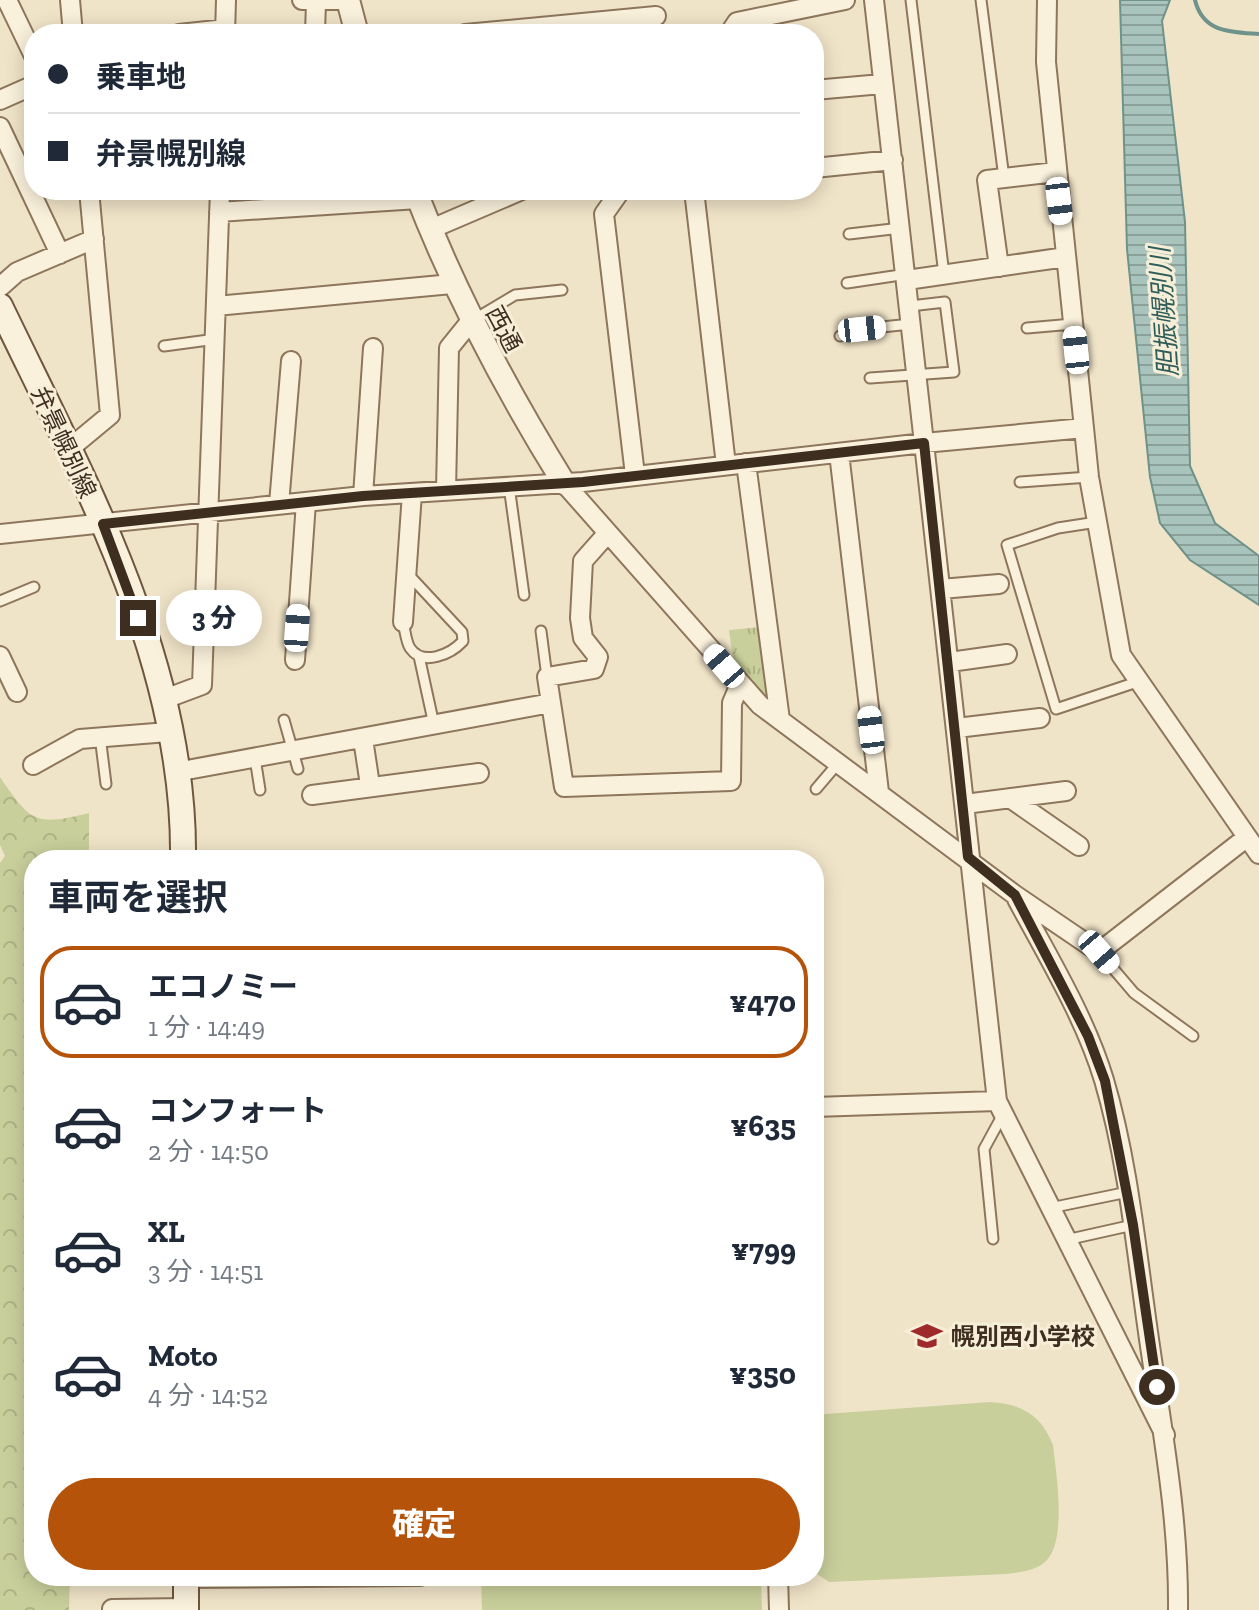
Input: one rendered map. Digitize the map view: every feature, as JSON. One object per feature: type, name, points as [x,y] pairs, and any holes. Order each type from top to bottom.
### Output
[{"type":"main road","name":"弁景幌別線","points":[[0,306],[103,524],[147,642],[176,772],[182,850]]},
{"type":"main road","points":[[186,1586],[186,1609]]},
{"type":"street","points":[[7,0],[24,35]]},
{"type":"street","points":[[70,0],[72,24]]},
{"type":"street","points":[[226,0],[226,24]]},
{"type":"street","points":[[302,0],[348,0],[354,24]]},
{"type":"street","points":[[736,24],[845,0]]},
{"type":"street","points":[[874,0],[950,662],[968,857],[1000,1107],[1165,1435]]},
{"type":"street","points":[[1047,0],[1046,62],[1089,477],[1121,655],[1259,854]]},
{"type":"street","points":[[315,24],[316,1]]},
{"type":"street","points":[[571,24],[656,16]]},
{"type":"street","points":[[824,89],[882,84]]},
{"type":"street","points":[[0,100],[24,89]]},
{"type":"street","points":[[0,127],[24,178]]},
{"type":"street","points":[[824,167],[893,160]]},
{"type":"street","points":[[999,267],[987,180],[1056,172]]},
{"type":"street","points":[[34,200],[60,254]]},
{"type":"street","points":[[69,449],[110,415],[90,200]]},
{"type":"street","points":[[162,700],[202,685],[220,200]]},
{"type":"street","points":[[219,212],[351,200]]},
{"type":"street","name":"西通","points":[[419,200],[470,322],[516,408],[564,483]]},
{"type":"street","points":[[431,229],[499,200]]},
{"type":"street","points":[[614,200],[604,214],[635,475]]},
{"type":"street","points":[[695,200],[726,465]]},
{"type":"street","points":[[0,287],[17,272],[94,239]]},
{"type":"street","points":[[907,277],[944,275],[1066,257]]},
{"type":"street","points":[[216,306],[452,284]]},
{"type":"street","points":[[446,490],[449,348],[470,322]]},
{"type":"street","points":[[363,496],[373,348]]},
{"type":"street","points":[[279,504],[291,361]]},
{"type":"street","points":[[0,534],[363,496],[564,483],[1084,428]]},
{"type":"street","points":[[839,453],[879,792]]},
{"type":"street","points":[[746,463],[780,720]]},
{"type":"street","points":[[564,483],[606,535],[740,684],[780,720],[968,857],[1015,895],[1099,952],[1246,838]]},
{"type":"street","points":[[403,622],[412,493]]},
{"type":"street","points":[[295,660],[306,502]]},
{"type":"street","points":[[606,535],[583,561],[580,618],[583,638],[598,657],[594,669],[547,677],[564,787],[731,781],[732,703],[740,684]]},
{"type":"street","points":[[941,589],[999,584]]},
{"type":"street","points":[[950,662],[1007,654]]},
{"type":"street","points":[[0,656],[17,692]]},
{"type":"street","points":[[176,772],[551,703]]},
{"type":"street","points":[[957,728],[1040,718]]},
{"type":"street","points":[[33,765],[80,739],[100,735],[168,732]]},
{"type":"street","points":[[363,739],[370,785]]},
{"type":"street","points":[[312,795],[479,773]]},
{"type":"street","points":[[965,804],[1066,791]]},
{"type":"street","points":[[1010,798],[1079,846]]},
{"type":"street","points":[[1015,895],[1088,1036],[1099,1066],[1128,1192],[1165,1435],[1178,1557],[1178,1610]]},
{"type":"street","points":[[824,1107],[1000,1107]]},
{"type":"street","points":[[778,1586],[779,1610]]},
{"type":"street","points":[[112,1609],[186,1609]]},
{"type":"lane","points":[[911,0],[944,275]]},
{"type":"lane","points":[[981,0],[1004,178]]},
{"type":"lane","points":[[849,234],[901,228]]},
{"type":"lane","points":[[847,283],[907,277]]},
{"type":"lane","points":[[470,322],[515,295],[562,290]]},
{"type":"lane","points":[[840,336],[945,302],[954,372],[870,378]]},
{"type":"lane","points":[[1027,328],[1073,324]]},
{"type":"lane","points":[[164,346],[216,339]]},
{"type":"lane","points":[[1020,482],[1089,477]]},
{"type":"lane","points":[[509,486],[524,595]]},
{"type":"lane","points":[[1097,522],[1058,528],[1007,545],[1056,709],[1137,682]]},
{"type":"lane","points":[[403,622],[409,647],[419,656],[431,659],[456,649],[463,641],[462,632],[407,573]]},
{"type":"lane","points":[[0,601],[34,587]]},
{"type":"lane","points":[[541,631],[547,677]]},
{"type":"lane","points":[[419,656],[434,725]]},
{"type":"lane","points":[[284,720],[298,769]]},
{"type":"lane","points":[[100,735],[106,784]]},
{"type":"lane","points":[[255,757],[260,790]]},
{"type":"lane","points":[[816,789],[839,762]]},
{"type":"lane","points":[[1099,952],[1134,993],[1193,1036]]},
{"type":"lane","points":[[993,1239],[984,1149],[1000,1107]]},
{"type":"lane","points":[[1050,1208],[1128,1192]]},
{"type":"lane","points":[[1066,1240],[1133,1225]]},
{"type":"green space","points":[[761,627],[768,692],[763,695],[734,667],[729,630]]},
{"type":"green space","points":[[0,777],[20,804],[36,817],[57,819],[89,813],[89,850],[24,850],[24,1586],[70,1586],[69,1610],[0,1610],[0,863],[5,856],[0,845]]},
{"type":"green space","points":[[990,1402],[1011,1405],[1029,1413],[1042,1425],[1053,1445],[1058,1521],[1057,1537],[1047,1560],[1033,1569],[1007,1574],[829,1582],[824,1579],[825,1414]]},
{"type":"green space","points":[[481,1586],[761,1586],[762,1610],[482,1610]]},
{"type":"water","name":"胆振幌別川","points":[[1120,0],[1170,0],[1162,21],[1185,222],[1190,466],[1215,523],[1259,556],[1259,605],[1190,560],[1160,523],[1150,477],[1127,249]]},
{"type":"waterway","points":[[1195,0],[1204,19],[1211,25],[1229,31],[1259,34]]},
{"type":"place","name":"幌別西小学校","points":[[927,1336]]},
{"type":"route","points":[[138,618],[103,524],[363,496],[583,482],[924,443],[957,728],[968,857],[1015,895],[1088,1036],[1105,1081],[1128,1192],[1157,1387]]}]
